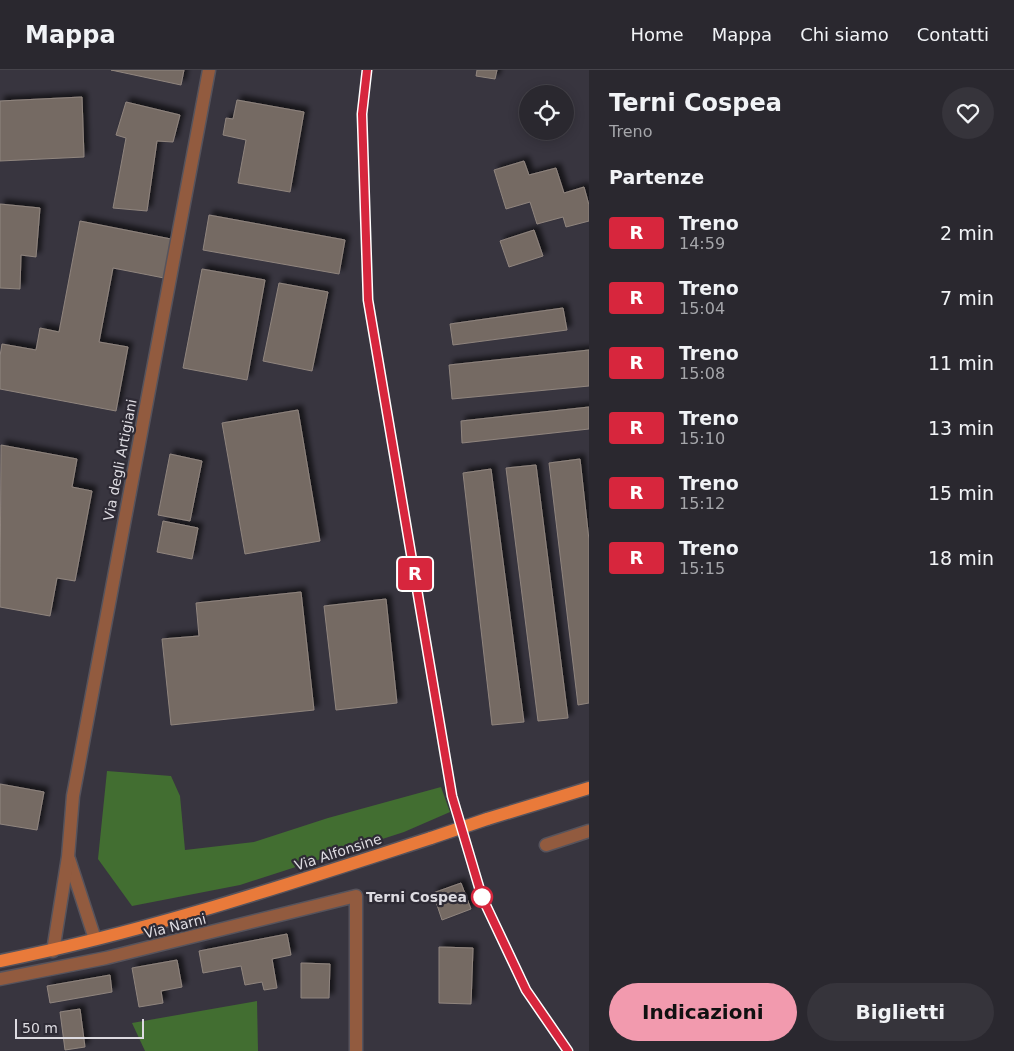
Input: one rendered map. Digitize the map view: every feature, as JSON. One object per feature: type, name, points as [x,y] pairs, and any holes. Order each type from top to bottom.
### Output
[{"type":"main road","name":"Via Alfonsine","points":[[95,939],[238,900],[589,788]]},
{"type":"main road","points":[[0,961],[53,951],[95,939]]},
{"type":"street","name":"Via degli Artigiani","points":[[53,951],[68,857],[72,796],[209,70]]},
{"type":"street","points":[[546,845],[589,831]]},
{"type":"street","name":"Via degli Artigiani","points":[[68,857],[95,939]]},
{"type":"street","name":"Via Narni","points":[[0,979],[106,958],[356,896],[356,1051]]},
{"type":"green space","points":[[107,771],[171,776],[180,796],[185,850],[254,842],[328,818],[441,787],[450,812],[404,832],[240,885],[132,906],[98,859]]},
{"type":"green space","points":[[257,1001],[258,1051],[145,1051],[132,1023]]},
{"type":"building","points":[[111,70],[184,70],[181,85]]},
{"type":"building","points":[[477,70],[497,70],[495,79],[476,76]]},
{"type":"building","points":[[82,97],[84,157],[0,161],[0,101]]},
{"type":"building","points":[[237,100],[304,112],[290,192],[238,183],[246,140],[223,135],[226,118],[233,119]]},
{"type":"building","points":[[126,102],[180,115],[173,142],[157,141],[147,211],[113,208],[126,138],[116,135]]},
{"type":"building","points":[[524,161],[529,175],[556,168],[564,193],[584,187],[589,205],[589,221],[566,227],[563,217],[537,224],[530,202],[506,209],[494,170]]},
{"type":"building","points":[[0,204],[40,208],[36,257],[21,255],[20,289],[0,288]]},
{"type":"building","points":[[209,215],[345,240],[339,274],[203,250]]},
{"type":"building","points":[[80,221],[171,239],[164,278],[113,268],[99,342],[128,347],[116,411],[0,389],[2,344],[36,350],[40,328],[59,332]]},
{"type":"building","points":[[534,230],[543,256],[509,267],[500,241]]},
{"type":"building","points":[[202,269],[265,280],[247,380],[183,368]]},
{"type":"building","points":[[279,283],[328,292],[312,371],[263,361]]},
{"type":"building","points":[[563,308],[567,330],[453,345],[450,324]]},
{"type":"building","points":[[589,350],[589,386],[452,399],[449,365]]},
{"type":"building","points":[[589,407],[589,429],[462,443],[461,421]]},
{"type":"building","points":[[298,410],[320,541],[245,554],[222,423]]},
{"type":"building","points":[[1,445],[77,459],[72,487],[92,491],[75,581],[57,578],[50,616],[0,607]]},
{"type":"building","points":[[170,454],[202,461],[190,521],[158,515]]},
{"type":"building","points":[[580,459],[589,540],[589,703],[578,705],[549,463]]},
{"type":"building","points":[[536,465],[568,718],[538,721],[506,468]]},
{"type":"building","points":[[491,469],[524,722],[492,725],[463,473]]},
{"type":"building","points":[[163,521],[198,528],[192,559],[157,552]]},
{"type":"building","points":[[301,592],[314,710],[171,725],[162,639],[199,636],[196,603]]},
{"type":"building","points":[[386,599],[397,703],[336,710],[324,606]]},
{"type":"building","points":[[0,784],[44,792],[37,830],[0,824]]},
{"type":"building","name":"Terni Cospea","points":[[461,883],[471,909],[442,920],[433,893]]},
{"type":"building","points":[[287,934],[291,955],[272,959],[277,988],[264,990],[262,982],[245,985],[241,966],[203,973],[199,951]]},
{"type":"building","points":[[439,947],[473,948],[471,1004],[439,1003]]},
{"type":"building","points":[[177,960],[182,987],[161,991],[163,1003],[139,1007],[132,968]]},
{"type":"building","points":[[301,963],[330,964],[329,998],[301,998]]},
{"type":"building","points":[[110,975],[112,992],[50,1003],[47,986]]},
{"type":"building","points":[[80,1009],[85,1047],[65,1050],[60,1012]]},
{"type":"railway","points":[[367,70],[362,114],[368,300],[452,796],[482,897],[526,990],[568,1051]]},
{"type":"train","name":"R","points":[[367,70],[362,114],[368,300],[402,491],[452,796],[482,897],[526,990],[568,1051]]},
{"type":"place","name":"Terni Cospea","points":[[482,897]]}]
